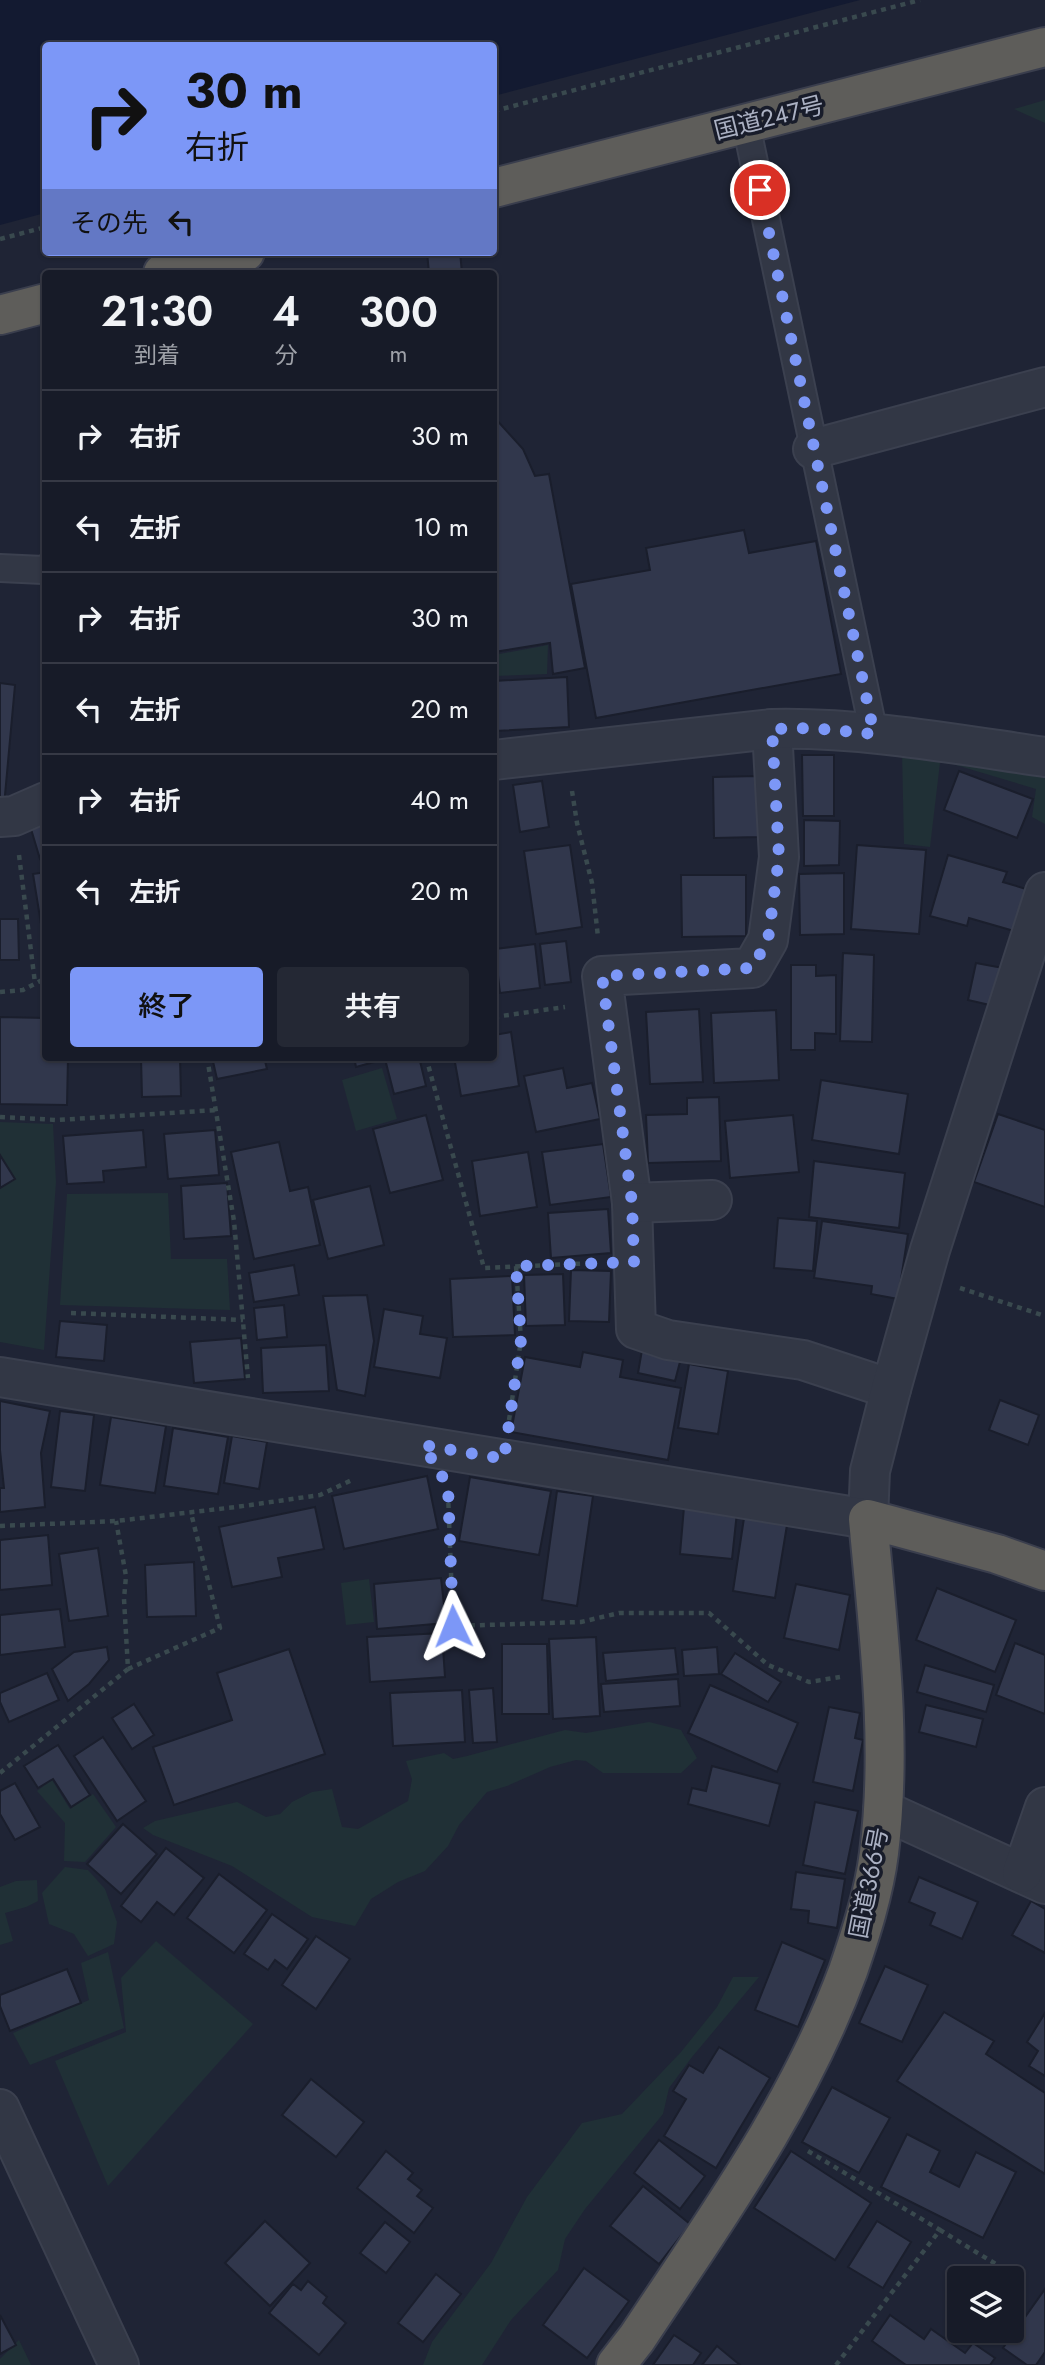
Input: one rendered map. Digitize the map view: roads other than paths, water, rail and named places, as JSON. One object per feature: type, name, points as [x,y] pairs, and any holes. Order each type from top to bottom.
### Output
[{"type":"highway","name":"国道247号","points":[[497,187],[1045,47]]},
{"type":"highway","points":[[175,270],[229,256]]},
{"type":"highway","points":[[0,315],[42,304]]},
{"type":"highway","points":[[868,1520],[997,1554],[1045,1571]]},
{"type":"highway","name":"国道366号","points":[[616,2365],[637,2338],[773,2130],[834,2007],[858,1944],[879,1854],[883,1810],[884,1739],[868,1520]]},
{"type":"street","points":[[814,449],[1045,387]]},
{"type":"street","points":[[497,760],[772,729],[810,728],[1045,757]]},
{"type":"street","points":[[772,729],[779,857],[768,940],[752,968],[603,989],[632,1203],[636,1329],[668,1340],[803,1360],[891,1389]]},
{"type":"street","points":[[0,1377],[868,1520],[870,1471],[923,1275],[1045,892]]},
{"type":"street","points":[[632,1203],[712,1200]]},
{"type":"street","points":[[883,1810],[1033,1878],[1045,1807]]},
{"type":"street","points":[[0,2109],[119,2365]]},
{"type":"lane","points":[[746,124],[874,734]]},
{"type":"lane","points":[[0,568],[42,570]]},
{"type":"water","points":[[0,0],[860,0],[497,95],[497,42],[42,42],[42,214],[0,225]]}]
